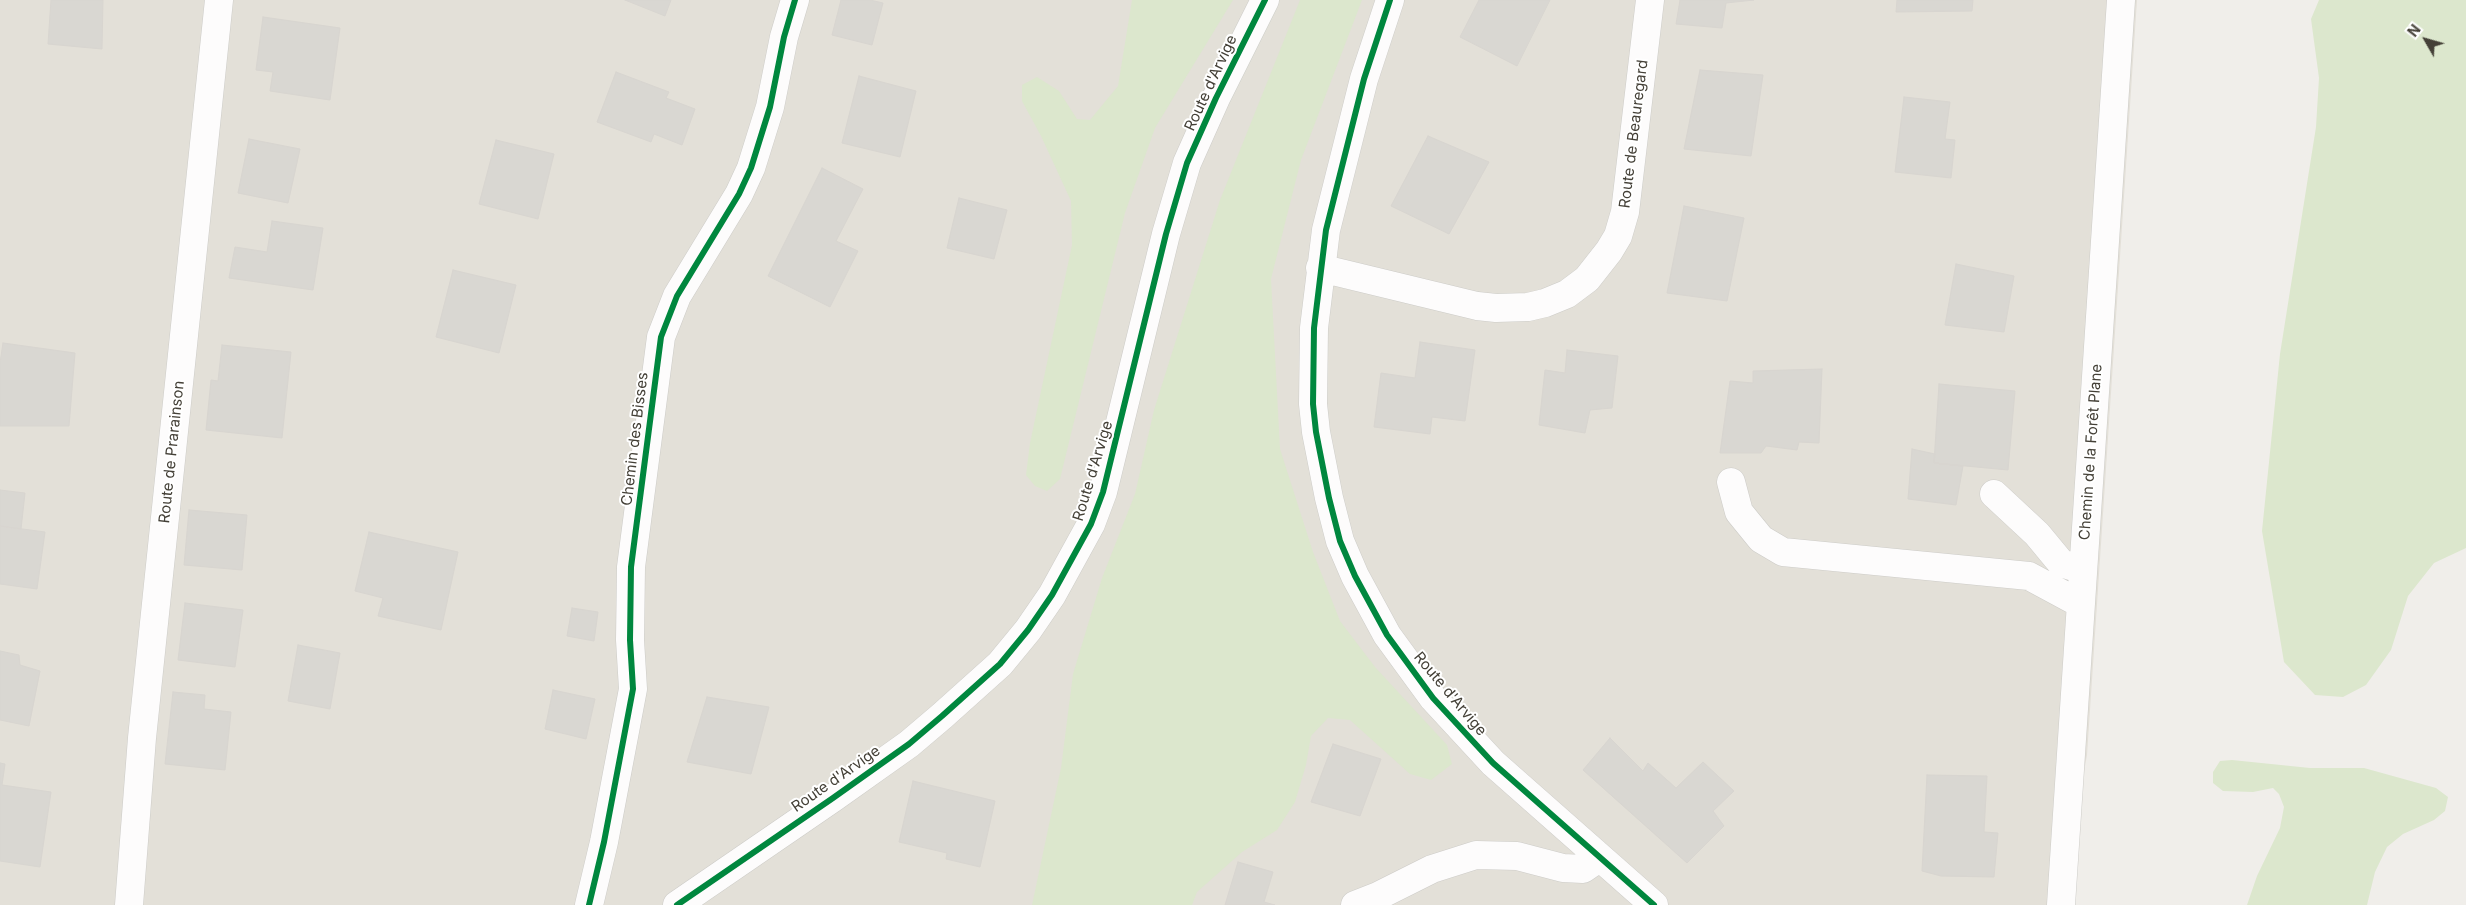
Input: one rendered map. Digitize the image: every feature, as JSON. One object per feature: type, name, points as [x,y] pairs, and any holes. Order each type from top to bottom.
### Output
[{"type":"street","name":"Route de Prarainson","points":[[128,905],[142,738],[219,0]]},
{"type":"street","name":"Chemin des Bisses","points":[[589,905],[604,842],[631,707],[633,681],[630,640],[631,567],[662,337],[677,296],[739,194],[751,168],[768,115],[784,37],[795,0]]},
{"type":"street","name":"Route d'Arvige","points":[[677,905],[833,798],[929,727],[1000,664],[1028,630],[1052,595],[1087,532],[1103,492],[1166,234],[1187,163],[1216,98],[1264,0]]},
{"type":"street","name":"Route d'Arvige","points":[[1390,0],[1364,79],[1326,230],[1314,328],[1313,404],[1316,432],[1340,541],[1355,576],[1387,635],[1438,704],[1494,763],[1654,905]]},
{"type":"street","name":"Route de Beauregard","points":[[1320,268],[1468,304],[1496,308],[1528,307],[1545,303],[1567,294],[1587,279],[1618,236],[1625,212],[1650,0]]},
{"type":"street","name":"Chemin de la Forêt Plane","points":[[2061,905],[2121,0]]},
{"type":"street","points":[[1731,482],[1739,512],[1761,539],[1783,552],[2029,576],[2081,604]]},
{"type":"street","points":[[1994,494],[2037,534],[2061,563],[2083,570]]},
{"type":"street","points":[[1355,905],[1378,896],[1432,869],[1476,855],[1517,856],[1562,868],[1583,869],[1599,858]]},
{"type":"shaded area","points":[[0,0],[2137,0],[2087,755],[2060,905],[0,905]]},
{"type":"green space","points":[[1132,0],[1233,0],[1155,128],[1125,213],[1060,479],[1047,491],[1035,486],[1026,475],[1030,443],[1072,245],[1071,201],[1041,136],[1022,101],[1022,85],[1037,77],[1059,91],[1077,119],[1090,120],[1118,86]]},
{"type":"green space","points":[[1300,0],[1362,0],[1301,160],[1271,279],[1280,449],[1313,552],[1340,621],[1375,667],[1447,745],[1452,764],[1431,780],[1410,774],[1350,720],[1328,718],[1311,736],[1306,765],[1295,802],[1277,830],[1242,852],[1197,892],[1192,905],[1032,905],[1061,768],[1073,674],[1102,578],[1135,494],[1154,410],[1220,200]]},
{"type":"green space","points":[[2319,0],[2466,0],[2466,548],[2434,563],[2408,596],[2391,650],[2366,685],[2343,697],[2315,695],[2284,662],[2262,531],[2280,354],[2316,127],[2319,78],[2311,19]]},
{"type":"green space","points":[[2232,760],[2310,768],[2364,768],[2436,788],[2448,797],[2445,811],[2434,820],[2403,834],[2387,847],[2375,872],[2367,905],[2247,905],[2257,876],[2280,828],[2284,807],[2279,794],[2273,788],[2253,792],[2223,791],[2213,783],[2213,772],[2220,761]]},
{"type":"building","points":[[51,0],[103,0],[102,49],[48,44]]},
{"type":"building","points":[[625,0],[671,0],[665,16]]},
{"type":"building","points":[[841,0],[870,0],[883,3],[872,45],[832,35]]},
{"type":"building","points":[[1479,0],[1550,0],[1517,66],[1460,37]]},
{"type":"building","points":[[1680,0],[1754,0],[1726,3],[1722,28],[1676,24]]},
{"type":"building","points":[[1897,0],[1973,0],[1972,11],[1896,12]]},
{"type":"building","points":[[263,17],[340,28],[330,100],[270,91],[273,72],[256,70]]},
{"type":"building","points":[[1700,70],[1763,75],[1751,156],[1684,149]]},
{"type":"building","points":[[616,72],[669,92],[666,98],[695,109],[682,145],[654,134],[651,142],[597,122]]},
{"type":"building","points":[[859,76],[916,91],[900,157],[842,143]]},
{"type":"building","points":[[1904,97],[1950,102],[1945,139],[1955,140],[1951,178],[1895,172]]},
{"type":"building","points":[[1428,136],[1489,162],[1449,234],[1391,206]]},
{"type":"building","points":[[249,139],[300,149],[288,203],[238,193]]},
{"type":"building","points":[[496,140],[554,154],[538,219],[479,204]]},
{"type":"building","points":[[822,168],[863,189],[836,241],[858,251],[830,307],[768,276]]},
{"type":"building","points":[[959,198],[1007,210],[994,259],[947,248]]},
{"type":"building","points":[[1684,206],[1744,218],[1727,301],[1667,293]]},
{"type":"building","points":[[272,221],[323,228],[313,290],[229,278],[235,247],[267,252]]},
{"type":"building","points":[[1956,264],[2014,276],[2004,332],[1945,325]]},
{"type":"building","points":[[453,270],[516,285],[499,353],[436,337]]},
{"type":"building","points":[[1420,342],[1475,350],[1465,421],[1432,417],[1430,434],[1374,427],[1381,373],[1415,378]]},
{"type":"building","points":[[3,343],[75,353],[69,426],[0,426],[0,363]]},
{"type":"building","points":[[222,345],[291,352],[282,438],[206,430],[211,380],[218,381]]},
{"type":"building","points":[[1567,350],[1618,356],[1612,408],[1590,410],[1585,433],[1539,425],[1545,370],[1565,373]]},
{"type":"building","points":[[1822,369],[1819,443],[1799,442],[1797,450],[1766,446],[1761,453],[1720,453],[1730,381],[1753,383],[1753,371]]},
{"type":"building","points":[[1939,384],[2015,391],[2008,470],[1934,463]]},
{"type":"building","points":[[1912,449],[1935,454],[1934,463],[1963,466],[1956,505],[1908,499]]},
{"type":"building","points":[[0,490],[25,493],[21,529],[0,526]]},
{"type":"building","points":[[189,510],[247,515],[242,570],[184,565]]},
{"type":"building","points":[[0,526],[45,532],[37,589],[0,584]]},
{"type":"building","points":[[369,532],[458,552],[441,630],[378,616],[383,598],[355,591]]},
{"type":"building","points":[[185,603],[243,610],[235,667],[178,660]]},
{"type":"building","points":[[572,608],[598,612],[594,641],[567,636]]},
{"type":"building","points":[[298,645],[340,653],[330,709],[288,701]]},
{"type":"building","points":[[0,651],[19,655],[20,665],[40,671],[29,726],[0,720]]},
{"type":"building","points":[[553,690],[595,699],[586,739],[545,729]]},
{"type":"building","points":[[173,692],[205,695],[204,709],[231,712],[225,770],[165,764]]},
{"type":"building","points":[[707,697],[769,707],[751,774],[687,762]]},
{"type":"building","points":[[1610,738],[1643,771],[1648,763],[1676,788],[1703,762],[1734,791],[1713,811],[1724,826],[1687,863],[1583,770]]},
{"type":"building","points":[[1333,744],[1381,759],[1360,816],[1311,802]]},
{"type":"building","points":[[0,763],[5,764],[2,785],[51,792],[40,867],[0,861]]},
{"type":"building","points":[[1927,775],[1987,776],[1984,832],[1998,833],[1994,877],[1941,876],[1922,871]]},
{"type":"building","points":[[913,781],[995,801],[980,867],[946,859],[947,853],[899,842]]},
{"type":"building","points":[[1238,862],[1273,872],[1264,902],[1275,905],[1225,905]]},
{"type":"cycle path","points":[[589,905],[604,842],[633,689],[630,640],[631,567],[661,337],[677,296],[739,194],[751,168],[770,107],[784,37],[795,0]]},
{"type":"cycle path","points":[[677,905],[909,744],[1000,664],[1028,630],[1052,595],[1091,524],[1103,492],[1166,234],[1187,163],[1216,98],[1265,0]]},
{"type":"cycle path","points":[[1390,0],[1364,79],[1326,230],[1314,328],[1313,404],[1316,432],[1340,541],[1355,576],[1387,635],[1433,698],[1493,763],[1654,905]]}]
